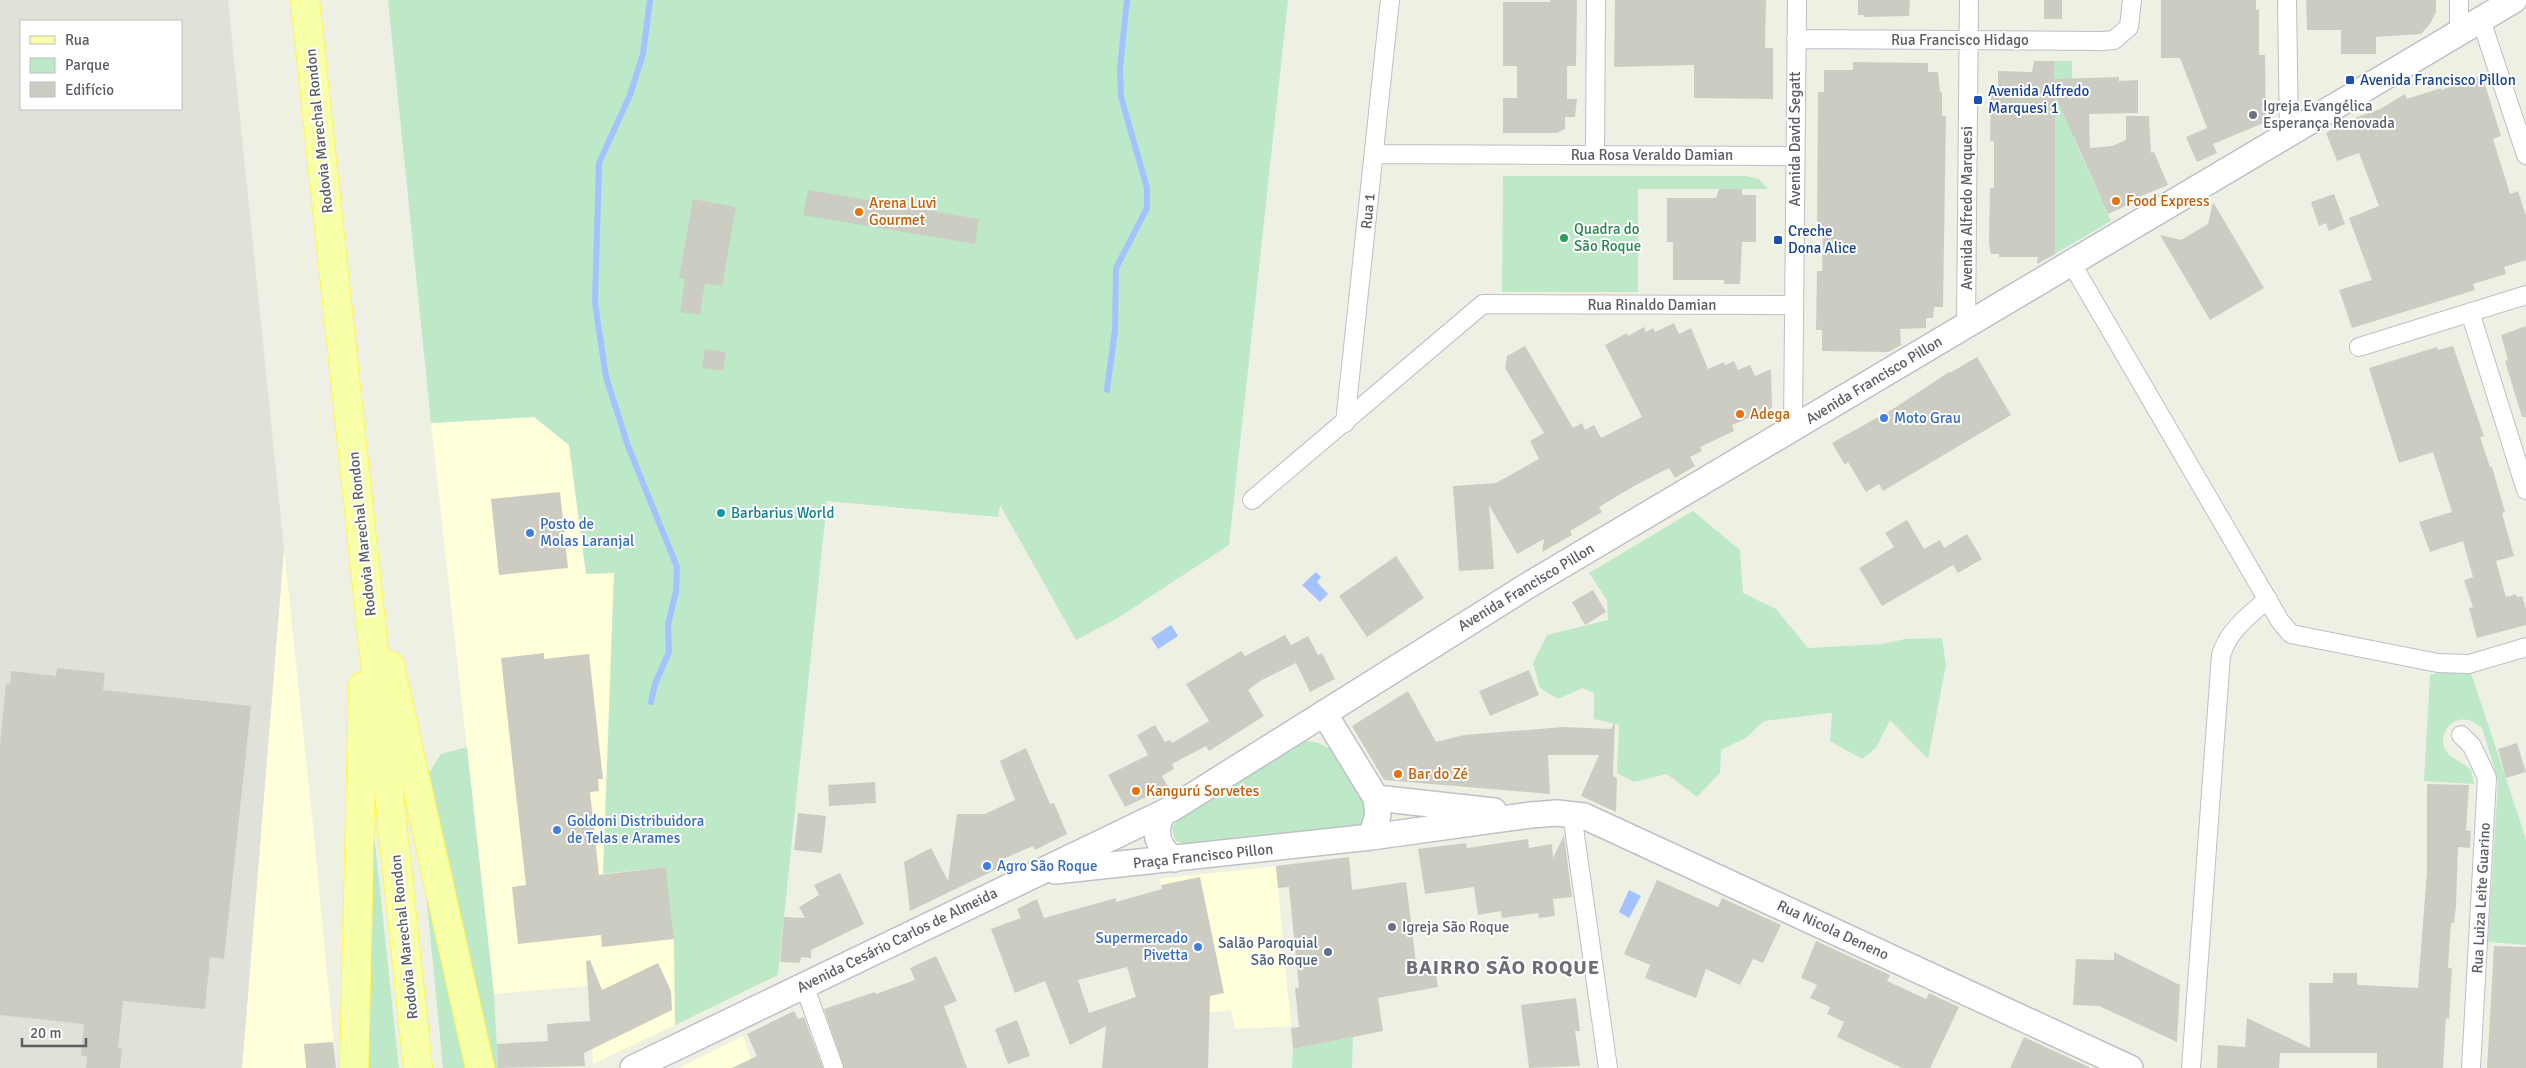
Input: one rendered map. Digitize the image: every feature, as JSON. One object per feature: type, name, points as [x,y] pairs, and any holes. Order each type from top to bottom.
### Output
[{"type":"main road","name":"Rodovia Marechal Rondon","points":[[306,0],[418,1068]]},
{"type":"main road","name":"Avenida Francisco Pillon","points":[[1162,814],[1526,586],[2072,264],[2514,0]]},
{"type":"main road","points":[[354,1068],[363,701],[364,555]]},
{"type":"main road","points":[[364,555],[480,1068]]},
{"type":"main road","points":[[1324,713],[1376,798],[1378,815],[1371,838]]},
{"type":"main road","points":[[1376,798],[1531,814]]},
{"type":"main road","points":[[1162,814],[1157,830],[1158,839],[1167,854],[1174,859]]},
{"type":"main road","name":"Avenida Cesário Carlos de Almeida","points":[[633,1068],[1035,873],[1162,814]]},
{"type":"main road","name":"Rua Nicola Deneno","points":[[1531,814],[1572,814],[1597,821],[2130,1068]]},
{"type":"main road","name":"Praça Francisco Pillon","points":[[1035,873],[1371,838],[1531,814]]},
{"type":"street","name":"Rua 1","points":[[1345,423],[1390,0]]},
{"type":"street","points":[[1595,154],[1596,0]]},
{"type":"street","name":"Avenida David Segatt","points":[[1793,428],[1797,0]]},
{"type":"street","name":"Avenida Alfredo Marquesi","points":[[1966,326],[1969,0]]},
{"type":"street","name":"Rua Francisco Hidago","points":[[1796,39],[2114,40],[2129,27],[2132,0]]},
{"type":"street","points":[[2287,0],[2289,134]]},
{"type":"street","points":[[2459,0],[2459,33]]},
{"type":"street","points":[[2482,20],[2526,155]]},
{"type":"street","name":"Rua Rosa Veraldo Damian","points":[[1374,154],[1795,156]]},
{"type":"street","points":[[2072,264],[2268,599],[2291,634],[2438,664],[2468,664],[2526,647]]},
{"type":"street","points":[[2359,347],[2526,295]]},
{"type":"street","name":"Rua Rinaldo Damian","points":[[1252,500],[1483,304],[1794,305]]},
{"type":"street","points":[[2470,312],[2526,490]]},
{"type":"street","points":[[2191,1068],[2220,655],[2225,642],[2238,625],[2268,599]]},
{"type":"street","name":"Rua Luiza Leite Guarino","points":[[2461,735],[2472,746],[2487,778],[2472,1068]]},
{"type":"street","points":[[1572,814],[1608,1068]]},
{"type":"street","points":[[804,985],[834,1068]]},
{"type":"shaded area","points":[[0,0],[228,0],[284,549],[242,1068],[0,1068]]},
{"type":"shaded area","points":[[534,417],[569,445],[586,574],[614,572],[603,874],[666,867],[674,943],[675,1025],[593,1064],[588,986],[494,994],[431,423]]},
{"type":"shaded area","points":[[284,549],[314,836],[336,1068],[242,1068]]},
{"type":"shaded area","points":[[1276,866],[1291,1026],[1235,1029],[1231,1010],[1195,1015],[1159,879]]},
{"type":"shaded area","points":[[743,1036],[754,1068],[679,1068]]},
{"type":"green space","points":[[388,0],[1288,0],[1229,545],[1118,618],[1076,640],[1000,505],[998,517],[827,501],[778,975],[675,1025],[674,943],[666,867],[603,874],[614,573],[586,574],[569,445],[534,417],[431,423]]},
{"type":"green space","points":[[2054,61],[2072,61],[2073,137],[2111,221],[2055,254]]},
{"type":"green space","points":[[1503,176],[1746,176],[1759,179],[1768,189],[1638,189],[1638,292],[1502,292]]},
{"type":"green space","points":[[1693,511],[1740,550],[1743,593],[1776,609],[1808,648],[1882,644],[1905,639],[1942,638],[1946,665],[1928,759],[1890,720],[1876,748],[1862,759],[1830,741],[1832,713],[1764,721],[1747,737],[1721,750],[1720,773],[1697,797],[1667,774],[1634,782],[1617,773],[1619,725],[1594,719],[1594,693],[1582,688],[1558,699],[1540,688],[1533,663],[1547,635],[1608,620],[1607,600],[1589,573]]},
{"type":"green space","points":[[2468,664],[2526,839],[2526,945],[2488,942],[2498,781],[2482,728],[2468,720],[2456,721],[2447,728],[2443,739],[2448,754],[2471,770],[2474,784],[2424,781],[2430,675]]},
{"type":"green space","points":[[1304,741],[1316,742],[1331,749],[1367,805],[1364,824],[1186,846],[1175,840],[1172,828],[1177,820]]},
{"type":"green space","points":[[467,747],[494,994],[498,1068],[490,1068],[428,785],[429,773],[441,754]]},
{"type":"green space","points":[[370,796],[399,1068],[361,1068]]},
{"type":"green space","points":[[422,851],[472,1068],[443,1068]]},
{"type":"green space","points":[[1353,1037],[1352,1068],[1292,1068],[1293,1049]]},
{"type":"water","points":[[1316,572],[1321,577],[1317,582],[1328,594],[1320,602],[1302,585]]},
{"type":"water","points":[[1171,625],[1178,636],[1158,649],[1151,638]]},
{"type":"water","points":[[1629,890],[1641,896],[1629,918],[1619,912]]},
{"type":"building","points":[[1550,0],[1577,0],[1576,66],[1567,66],[1567,99],[1577,99],[1575,117],[1565,117],[1565,129],[1557,133],[1503,133],[1503,98],[1517,98],[1517,66],[1503,66],[1503,2],[1550,2]]},
{"type":"building","points":[[1615,0],[1766,0],[1765,48],[1773,48],[1773,99],[1694,98],[1694,65],[1614,67]]},
{"type":"building","points":[[1858,0],[1910,0],[1909,16],[1864,17],[1864,15],[1858,15]]},
{"type":"building","points":[[2044,0],[2062,0],[2062,19],[2044,19]]},
{"type":"building","points":[[2161,0],[2256,0],[2256,10],[2259,9],[2259,55],[2265,55],[2266,122],[2213,144],[2217,153],[2197,162],[2186,137],[2207,128],[2180,58],[2161,58]]},
{"type":"building","points":[[2306,0],[2436,0],[2436,12],[2430,24],[2421,34],[2376,37],[2376,54],[2341,54],[2341,30],[2307,30]]},
{"type":"building","points":[[2034,61],[2054,61],[2054,79],[2119,77],[2119,81],[2138,80],[2138,113],[2089,114],[2090,148],[2112,146],[2126,140],[2126,116],[2149,116],[2151,153],[2154,152],[2168,185],[2129,201],[2130,204],[2108,214],[2055,95],[2055,254],[2037,264],[2038,257],[1999,257],[1999,254],[1991,254],[1989,244],[1990,188],[1994,188],[1994,141],[1990,141],[1991,92],[1998,92],[1998,71],[2032,72]]},
{"type":"building","points":[[1853,62],[1928,63],[1928,72],[1938,72],[1940,92],[1942,92],[1942,116],[1946,116],[1943,307],[1934,307],[1933,318],[1926,318],[1926,328],[1900,329],[1901,345],[1889,352],[1822,351],[1822,330],[1816,330],[1817,271],[1822,271],[1823,234],[1817,234],[1818,92],[1824,92],[1824,70],[1853,70]]},
{"type":"building","points":[[2482,75],[2501,136],[2493,139],[2510,194],[2518,191],[2526,216],[2526,260],[2504,267],[2506,274],[2473,284],[2475,290],[2352,328],[2339,290],[2372,280],[2349,218],[2379,206],[2359,153],[2337,161],[2326,133],[2349,120],[2380,109],[2405,94],[2407,99],[2441,88],[2441,90]]},
{"type":"building","points":[[1719,189],[1742,189],[1742,195],[1756,195],[1756,242],[1742,242],[1740,284],[1724,284],[1724,280],[1673,280],[1673,242],[1667,242],[1667,198],[1716,198]]},
{"type":"building","points":[[808,190],[979,219],[975,244],[803,215]]},
{"type":"building","points":[[2334,194],[2345,224],[2329,231],[2326,223],[2319,226],[2311,202]]},
{"type":"building","points":[[693,199],[736,207],[722,286],[705,283],[700,315],[680,312],[685,279],[679,278]]},
{"type":"building","points":[[2213,202],[2264,288],[2210,320],[2160,235],[2181,240],[2208,224]]},
{"type":"building","points":[[1674,323],[1679,334],[1691,328],[1708,369],[1724,362],[1725,365],[1734,361],[1738,370],[1750,365],[1755,376],[1771,369],[1772,408],[1732,425],[1734,431],[1700,447],[1702,451],[1690,457],[1695,466],[1675,478],[1669,468],[1634,486],[1599,507],[1602,512],[1570,531],[1572,535],[1542,552],[1544,539],[1517,554],[1489,505],[1494,569],[1459,571],[1453,486],[1496,483],[1539,459],[1530,441],[1544,433],[1505,368],[1507,356],[1525,346],[1573,428],[1582,423],[1585,430],[1594,425],[1601,438],[1642,417],[1605,345],[1627,333],[1628,336],[1644,327],[1646,332],[1653,328],[1655,332]]},
{"type":"building","points":[[2526,326],[2526,417],[2522,417],[2505,361],[2508,360],[2501,335]]},
{"type":"building","points":[[2453,346],[2484,436],[2480,437],[2490,467],[2492,467],[2505,512],[2502,513],[2514,556],[2496,561],[2506,597],[2516,594],[2517,597],[2522,596],[2526,609],[2526,625],[2477,638],[2469,608],[2473,607],[2464,580],[2473,577],[2463,541],[2430,552],[2419,522],[2452,512],[2433,452],[2399,463],[2369,368],[2437,347],[2438,350]]},
{"type":"building","points":[[705,349],[726,352],[723,371],[702,368]]},
{"type":"building","points":[[1977,357],[2011,415],[1883,491],[1879,484],[1866,492],[1848,462],[1845,465],[1832,443],[1896,407],[1949,372]]},
{"type":"building","name":"Posto de Molas Laranjal","points":[[560,492],[568,568],[499,575],[491,499]]},
{"type":"building","points":[[1907,520],[1924,549],[1940,540],[1944,548],[1967,534],[1982,559],[1958,573],[1953,565],[1882,606],[1859,568],[1894,547],[1885,533]]},
{"type":"building","points":[[1396,556],[1424,598],[1367,637],[1339,596]]},
{"type":"building","points":[[1593,590],[1606,612],[1585,625],[1572,602]]},
{"type":"building","points":[[1285,635],[1291,645],[1308,636],[1318,655],[1322,653],[1335,679],[1310,692],[1296,663],[1260,681],[1248,690],[1264,716],[1209,751],[1206,746],[1172,764],[1174,769],[1162,776],[1168,787],[1125,807],[1108,775],[1148,755],[1137,735],[1155,725],[1165,742],[1170,740],[1172,743],[1209,721],[1186,684],[1241,651],[1245,656]]},
{"type":"building","name":"Goldoni Distribuidora de Telas e Arames","points":[[544,653],[544,659],[589,654],[603,779],[598,779],[599,791],[590,792],[599,875],[666,867],[674,939],[602,947],[601,935],[518,944],[512,887],[526,885],[501,658]]},
{"type":"building","points":[[57,668],[105,673],[103,690],[251,706],[224,959],[210,957],[205,1009],[123,1001],[118,1048],[122,1049],[120,1068],[86,1068],[87,1056],[81,1056],[84,1024],[0,1015],[0,746],[6,683],[10,684],[11,671],[56,676]]},
{"type":"building","points":[[1529,670],[1539,695],[1490,716],[1479,691]]},
{"type":"building","points":[[1408,691],[1436,742],[1464,735],[1563,727],[1611,729],[1615,722],[1613,776],[1617,778],[1616,812],[1581,796],[1599,755],[1548,755],[1550,794],[1384,780],[1352,726]]},
{"type":"building","points":[[2517,743],[2526,772],[2506,778],[2498,749]]},
{"type":"building","points":[[1026,748],[1050,804],[1054,803],[1067,834],[1035,850],[1033,846],[998,861],[1001,867],[910,911],[904,862],[931,848],[948,881],[957,814],[985,814],[1015,800],[1000,761]]},
{"type":"building","points":[[875,782],[876,803],[829,806],[828,785]]},
{"type":"building","points":[[2427,784],[2469,785],[2466,830],[2471,831],[2470,848],[2458,847],[2456,906],[2454,923],[2451,923],[2448,968],[2452,968],[2449,1019],[2446,1018],[2443,1068],[2377,1068],[2377,1053],[2280,1053],[2279,1068],[2217,1068],[2218,1045],[2245,1047],[2247,1018],[2310,1048],[2309,983],[2333,983],[2333,973],[2357,973],[2357,984],[2359,985],[2418,988],[2427,871]]},
{"type":"building","points":[[798,813],[826,816],[822,853],[794,850]]},
{"type":"building","points":[[1564,835],[1572,897],[1553,899],[1555,916],[1539,918],[1538,913],[1502,918],[1501,911],[1478,915],[1474,887],[1425,894],[1418,849],[1466,843],[1467,848],[1528,839],[1529,848],[1552,844],[1553,858]]},
{"type":"building","name":"Salão Paroquial São Roque","points":[[1349,857],[1352,890],[1406,882],[1417,971],[1435,969],[1438,987],[1378,998],[1383,1031],[1293,1049],[1291,1028],[1299,1027],[1295,988],[1299,988],[1289,887],[1278,888],[1276,866]]},
{"type":"building","points":[[840,873],[864,924],[811,950],[811,958],[801,957],[800,963],[780,962],[784,917],[805,918],[799,907],[819,895],[814,885]]},
{"type":"building","points":[[1200,877],[1224,993],[1210,996],[1208,1068],[1102,1068],[1106,1026],[1070,1045],[1045,981],[1015,993],[991,929],[1021,918],[1017,909],[1037,899],[1044,918],[1116,898],[1116,902],[1162,889],[1161,885]],"holes":[[[1127,967],[1136,997],[1089,1013],[1078,980]]]},
{"type":"building","points":[[1657,880],[1718,907],[1722,898],[1781,925],[1763,963],[1753,959],[1740,985],[1706,969],[1696,998],[1645,978],[1650,965],[1624,954]]},
{"type":"building","points":[[1816,941],[1890,975],[1887,981],[1926,999],[1929,993],[1959,1007],[1930,1068],[1902,1068],[1837,1037],[1844,1022],[1827,1014],[1830,1007],[1810,998],[1817,985],[1801,978]]},
{"type":"building","points":[[2494,946],[2526,947],[2526,1068],[2487,1068]]},
{"type":"building","points":[[2114,952],[2180,985],[2177,1042],[2099,1006],[2073,1005],[2076,959],[2114,960]]},
{"type":"building","points":[[936,956],[957,1001],[944,1006],[967,1068],[844,1068],[824,1009],[915,980],[910,968]]},
{"type":"building","points":[[590,960],[602,990],[658,963],[671,991],[672,1010],[584,1053],[585,1066],[498,1068],[497,1044],[548,1041],[547,1024],[590,1021],[586,961]]},
{"type":"building","points":[[1576,998],[1580,1031],[1575,1031],[1580,1066],[1529,1068],[1521,1005]]},
{"type":"building","points":[[794,1011],[798,1019],[804,1017],[823,1068],[732,1068],[757,1056],[747,1034]]},
{"type":"building","points":[[1017,1020],[1030,1056],[1008,1064],[995,1029]]},
{"type":"building","points":[[2024,1037],[2091,1068],[2010,1068]]},
{"type":"building","points":[[333,1042],[336,1068],[306,1068],[304,1044]]},
{"type":"waterway","points":[[650,0],[643,54],[630,95],[599,163],[595,303],[606,377],[628,446],[677,567],[676,592],[668,624],[669,652],[655,684],[651,702]]},
{"type":"waterway","points":[[1107,390],[1115,330],[1116,268],[1147,208],[1147,188],[1121,97],[1120,69],[1127,0]]},
{"type":"place","name":"Avenida Francisco Pillon","points":[[2350,80]]},
{"type":"place","name":"Avenida Alfredo Marquesi 1","points":[[1978,100]]},
{"type":"place","name":"Igreja Evangélica Esperança Renovada","points":[[2253,115]]},
{"type":"place","name":"Food Express","points":[[2116,201]]},
{"type":"place","name":"Arena Luvi Gourmet","points":[[859,212]]},
{"type":"place","name":"Quadra do São Roque","points":[[1564,238]]},
{"type":"place","name":"Creche Dona Alice","points":[[1778,240]]},
{"type":"place","name":"Adega","points":[[1740,414]]},
{"type":"place","name":"Moto Grau","points":[[1884,418]]},
{"type":"place","name":"Barbarius World","points":[[721,513]]},
{"type":"place","name":"Posto de Molas Laranjal","points":[[530,533]]},
{"type":"place","name":"Bar do Zé","points":[[1398,774]]},
{"type":"place","name":"Kangurú Sorvetes","points":[[1136,791]]},
{"type":"place","name":"Goldoni Distribuidora de Telas e Arames","points":[[557,830]]},
{"type":"place","name":"Agro São Roque","points":[[987,866]]},
{"type":"place","name":"Igreja São Roque","points":[[1392,927]]},
{"type":"place","name":"Supermercado Pivetta","points":[[1198,947]]},
{"type":"place","name":"Salão Paroquial São Roque","points":[[1328,952]]},
{"type":"district","name":"BAIRRO SÃO ROQUE","points":[[1503,967]]}]
